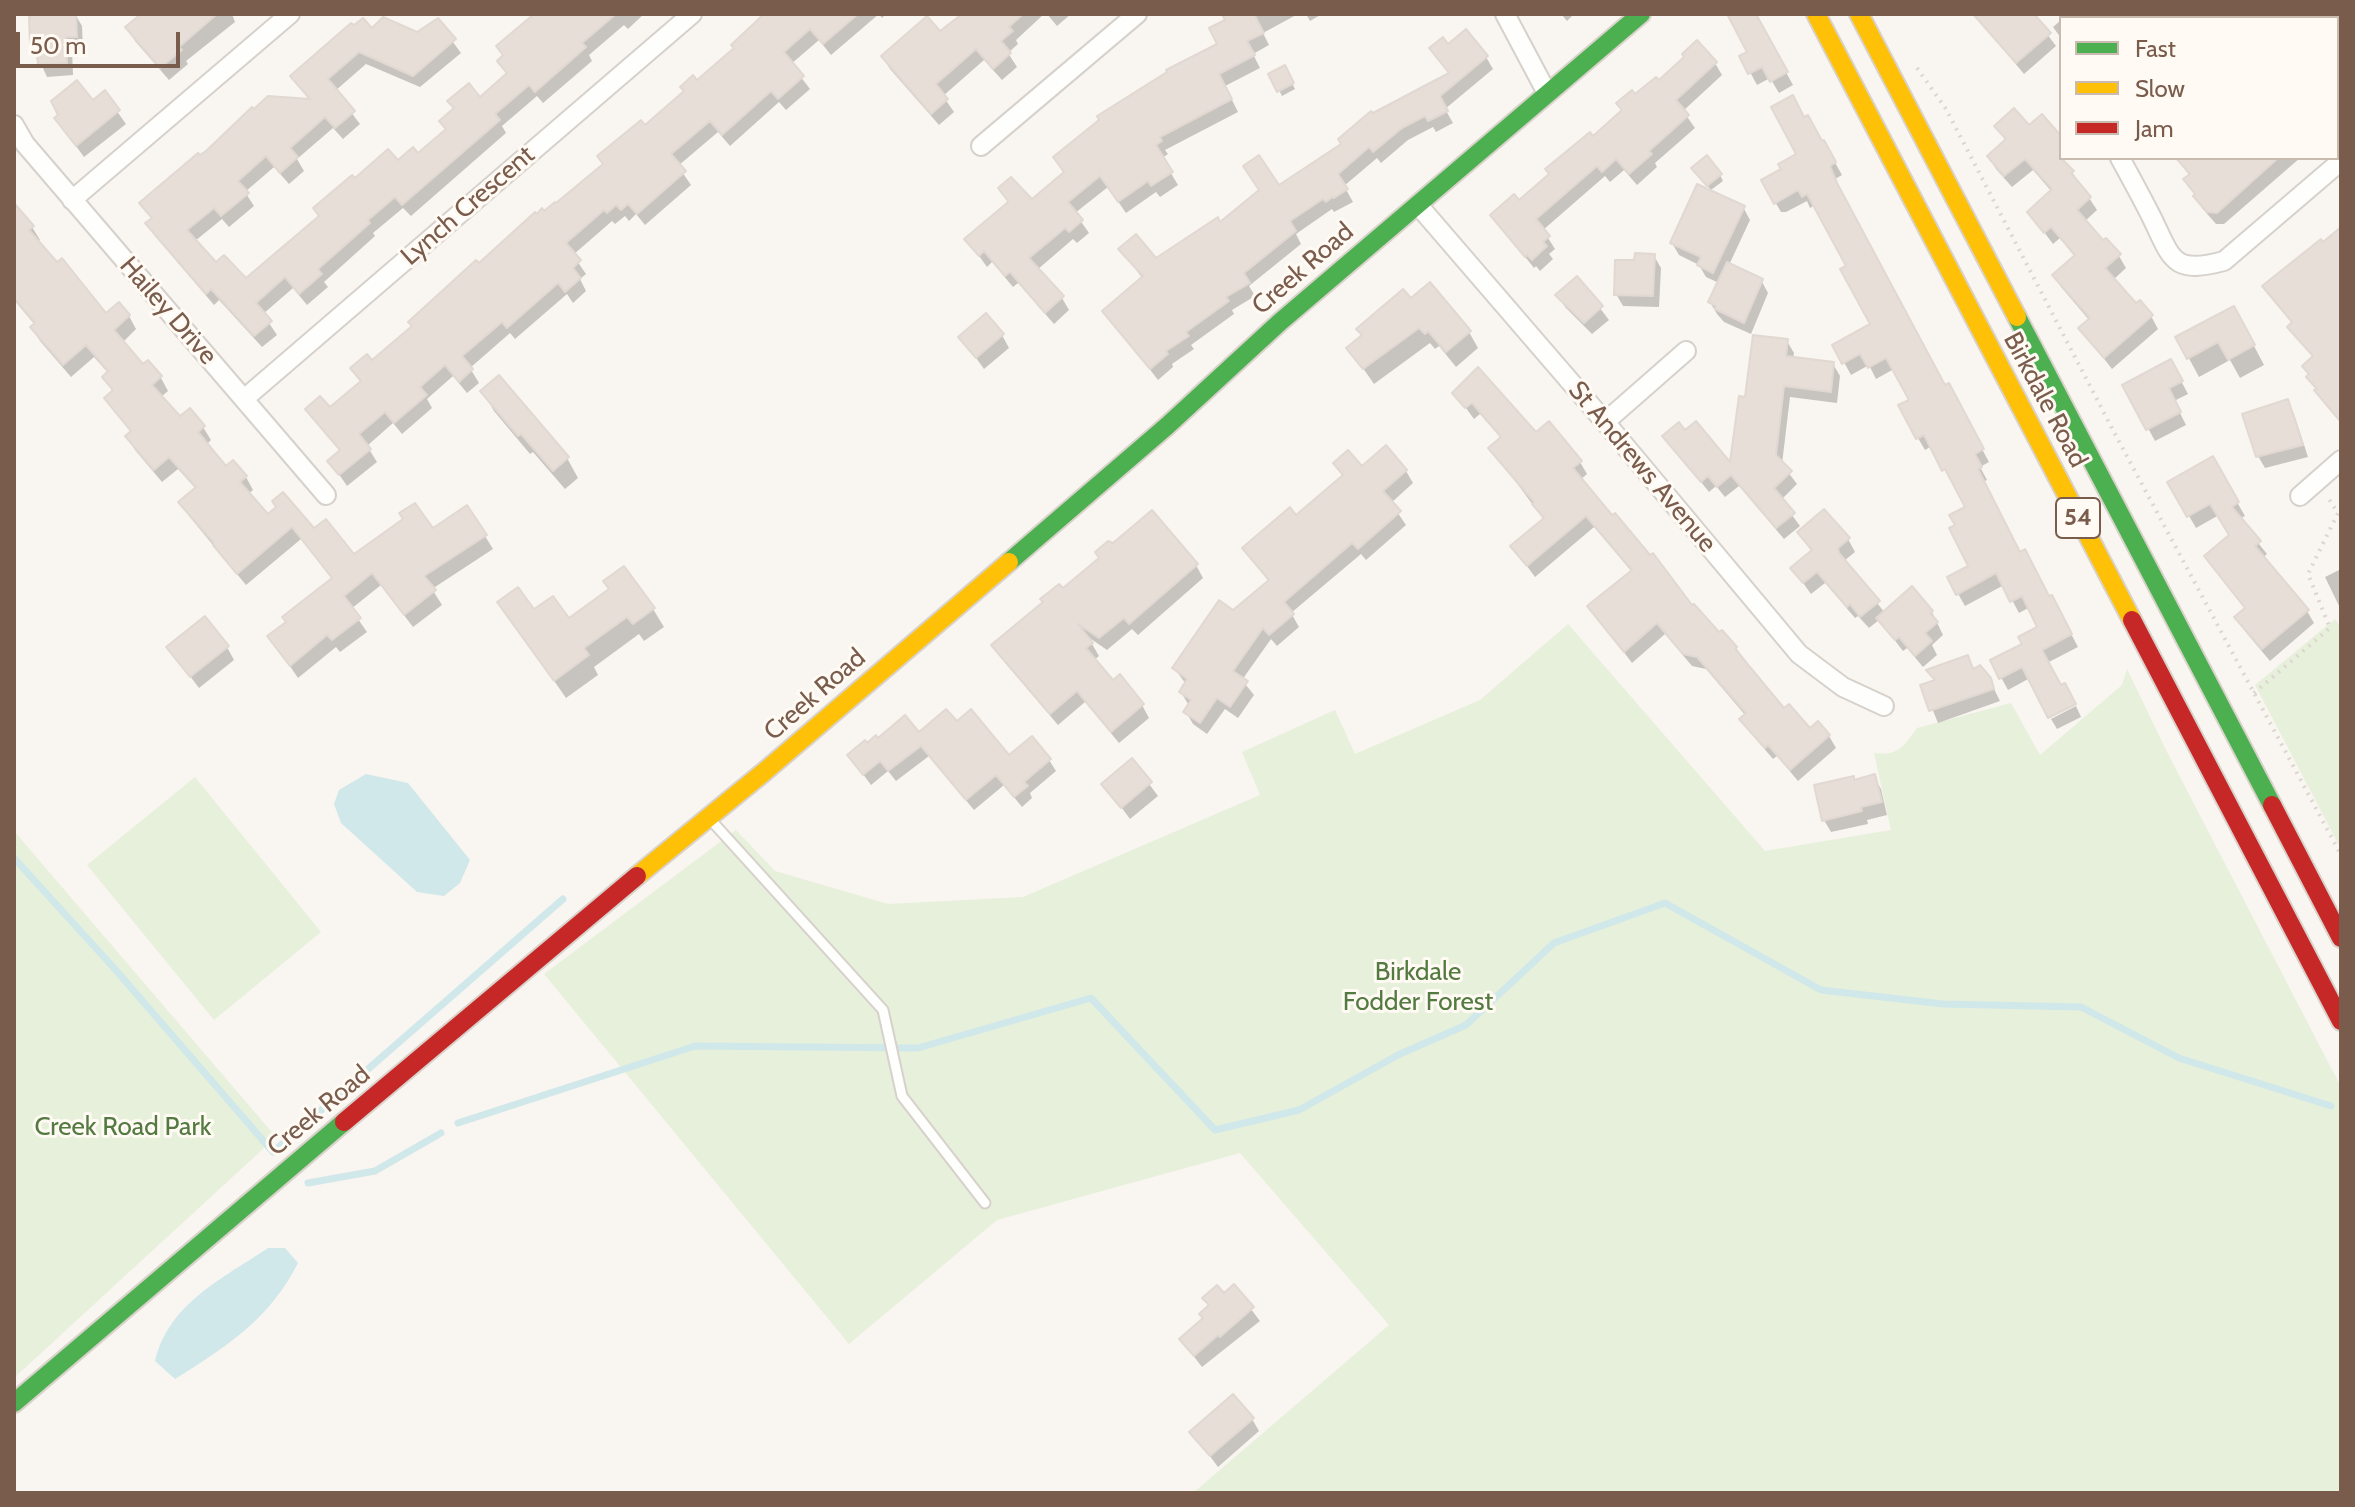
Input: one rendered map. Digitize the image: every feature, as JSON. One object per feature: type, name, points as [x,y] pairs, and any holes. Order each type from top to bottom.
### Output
[{"type":"main road","name":"Creek Road","points":[[14,1403],[1062,517],[1280,322],[1641,14]]},
{"type":"main road","name":"Birkdale Road","points":[[1816,14],[2341,1021]]},
{"type":"main road","name":"Birkdale Road","points":[[1859,14],[2341,938]]},
{"type":"main road","points":[[2325,906],[2341,917]]},
{"type":"street","points":[[72,200],[290,14]]},
{"type":"street","name":"Lynch Crescent","points":[[244,399],[692,14]]},
{"type":"street","points":[[981,146],[1137,14]]},
{"type":"street","points":[[1505,14],[1547,93]]},
{"type":"street","name":"Hailey Drive","points":[[14,125],[25,144],[72,200],[326,495]]},
{"type":"street","points":[[2121,160],[2171,258],[2186,266],[2202,267],[2224,261],[2341,161]]},
{"type":"street","name":"St Andrews Avenue","points":[[1418,205],[1799,654],[1843,687],[1884,706]]},
{"type":"street","points":[[1605,422],[1686,351]]},
{"type":"street","points":[[2300,496],[2341,460]]},
{"type":"lane","points":[[709,818],[883,1010],[902,1096],[985,1203]]},
{"type":"path","points":[[1915,64],[1946,109],[2060,330],[2341,855]]},
{"type":"path","points":[[2254,693],[2330,628],[2308,574],[2338,513],[2316,481]]},
{"type":"green space","points":[[2335,619],[2341,627],[2341,849],[2255,685]]},
{"type":"green space","name":"Birkdale Fodder Forest","points":[[1568,624],[1765,851],[1891,830],[1874,753],[1900,749],[1917,728],[2011,703],[2040,755],[2122,685],[2127,669],[2341,1087],[2341,1493],[1193,1493],[1389,1325],[1240,1153],[997,1220],[849,1344],[544,974],[736,830],[775,871],[888,904],[1023,897],[1260,795],[1242,752],[1335,710],[1355,754],[1480,700]]},
{"type":"green space","points":[[195,777],[321,932],[214,1020],[87,865]]},
{"type":"green space","name":"Creek Road Park","points":[[14,831],[276,1137],[14,1378]]},
{"type":"water","points":[[366,774],[408,783],[470,860],[460,883],[444,896],[417,892],[341,823],[334,804],[339,790]]},
{"type":"water","points":[[268,1248],[285,1248],[298,1263],[287,1283],[245,1330],[175,1379],[155,1361],[172,1323],[200,1294]]},
{"type":"building","points":[[76,14],[77,37],[66,37],[67,63],[38,65],[36,44],[30,45],[29,16]]},
{"type":"building","points":[[141,14],[217,14],[160,68],[125,27]]},
{"type":"building","points":[[534,14],[616,14],[582,43],[586,47],[535,92],[529,85],[495,114],[500,120],[402,205],[395,197],[368,220],[370,223],[318,269],[322,274],[299,294],[285,277],[256,303],[272,321],[254,336],[211,289],[206,294],[145,223],[152,218],[139,203],[198,153],[200,155],[206,151],[252,107],[254,109],[268,96],[310,99],[290,76],[351,23],[354,25],[363,18],[372,28],[383,17],[417,32],[438,18],[456,39],[413,76],[359,52],[328,79],[355,111],[335,128],[325,117],[290,148],[298,157],[280,173],[266,156],[238,181],[249,193],[221,216],[214,208],[187,230],[216,262],[224,255],[246,278],[319,216],[313,208],[352,175],[355,178],[388,149],[398,160],[413,147],[418,153],[446,129],[439,121],[454,108],[447,101],[469,83],[480,97],[507,73],[497,61],[503,55],[496,46]]},
{"type":"building","points":[[764,14],[858,14],[823,44],[810,29],[784,52],[804,76],[778,99],[771,91],[722,135],[710,121],[671,154],[686,171],[637,214],[628,204],[621,210],[616,205],[607,213],[604,210],[566,243],[581,260],[573,268],[581,278],[565,292],[558,283],[507,328],[502,322],[462,356],[473,369],[459,382],[445,365],[420,387],[427,395],[394,423],[385,412],[359,434],[371,449],[339,475],[327,461],[340,450],[305,409],[320,396],[330,407],[361,381],[350,368],[367,354],[372,360],[412,326],[408,322],[476,260],[479,263],[535,212],[537,214],[542,208],[544,211],[556,203],[603,164],[597,156],[641,120],[645,125],[684,91],[680,87],[693,75],[697,80],[734,48],[731,45]]},
{"type":"building","points":[[962,14],[1023,14],[1009,27],[1013,31],[1001,41],[1011,53],[993,69],[976,49],[936,84],[948,99],[931,114],[881,56],[927,16],[940,31]]},
{"type":"building","points":[[1222,14],[1254,14],[1264,33],[1247,41],[1255,55],[1219,74],[1232,99],[1160,137],[1162,141],[1156,145],[1173,172],[1151,186],[1148,181],[1118,202],[1100,176],[1068,202],[1083,220],[1069,232],[1065,228],[1029,258],[1064,296],[1045,313],[1010,272],[1005,276],[984,251],[979,256],[964,239],[1007,203],[998,188],[1011,177],[1032,199],[1064,172],[1053,157],[1099,120],[1097,116],[1166,70],[1217,44],[1209,28],[1225,20]]},
{"type":"building","points":[[1727,14],[1756,14],[1788,72],[1770,82],[1762,67],[1748,74],[1739,56],[1747,52]]},
{"type":"building","points":[[1973,14],[2034,14],[2051,33],[2016,63]]},
{"type":"building","points":[[1466,29],[1488,56],[1440,96],[1448,111],[1428,121],[1425,116],[1402,128],[1373,152],[1369,147],[1338,174],[1348,189],[1326,202],[1323,199],[1290,221],[1296,231],[1244,273],[1250,283],[1226,297],[1229,301],[1186,332],[1189,336],[1166,351],[1168,354],[1150,369],[1102,311],[1143,276],[1118,249],[1136,234],[1156,258],[1218,217],[1220,222],[1259,190],[1243,166],[1259,155],[1279,185],[1341,144],[1338,139],[1371,111],[1373,113],[1449,73],[1429,48],[1443,37],[1448,44]]},
{"type":"building","points":[[1697,40],[1717,62],[1676,100],[1689,115],[1629,174],[1616,159],[1602,172],[1597,166],[1536,219],[1550,236],[1543,242],[1547,246],[1532,260],[1527,255],[1525,257],[1490,215],[1514,194],[1519,200],[1549,174],[1545,169],[1590,132],[1593,136],[1622,110],[1616,103],[1632,90],[1635,94],[1656,77],[1659,80]]},
{"type":"building","points":[[1285,65],[1294,83],[1277,92],[1268,74]]},
{"type":"building","points":[[77,80],[93,100],[105,90],[120,110],[76,146],[54,118],[58,115],[51,101]]},
{"type":"building","points":[[1793,95],[1804,117],[1808,115],[1836,162],[1830,166],[1837,183],[1945,385],[1949,383],[1984,449],[1975,454],[1982,467],[1978,469],[2020,552],[2025,549],[2072,634],[2042,650],[2061,685],[2065,683],[2076,704],[2048,718],[2022,667],[1999,679],[1990,660],[2022,644],[2018,637],[2037,627],[2022,596],[2010,602],[1996,573],[1956,595],[1947,577],[1968,566],[1949,528],[1955,525],[1949,515],[1965,507],[1924,435],[1916,439],[1898,405],[1909,400],[1886,358],[1868,368],[1860,354],[1842,364],[1832,345],[1870,324],[1840,269],[1846,266],[1807,194],[1802,197],[1798,190],[1774,204],[1761,180],[1781,169],[1778,164],[1796,154],[1771,107]]},
{"type":"building","points":[[2014,108],[2029,125],[2042,114],[2059,134],[2059,160],[2074,171],[2071,173],[2091,197],[2077,210],[2103,240],[2106,238],[2121,254],[2105,268],[2136,303],[2140,300],[2153,315],[2104,358],[2078,328],[2090,318],[2052,275],[2075,255],[2051,227],[2044,233],[2027,212],[2052,189],[2025,159],[2004,176],[1987,156],[2006,139],[1994,126]]},
{"type":"building","points":[[1707,155],[1722,174],[1707,186],[1691,168]]},
{"type":"building","points":[[2178,160],[2276,160],[2217,213],[2207,212],[2193,196],[2195,194],[2183,179],[2190,174]]},
{"type":"building","points":[[1697,184],[1745,206],[1713,273],[1697,265],[1701,257],[1670,243]]},
{"type":"building","points":[[14,203],[34,226],[29,230],[57,262],[62,258],[106,313],[119,302],[130,315],[114,330],[143,364],[148,360],[162,376],[152,385],[180,416],[190,408],[205,426],[198,432],[226,466],[233,460],[247,476],[240,482],[268,514],[276,507],[272,501],[283,492],[314,528],[326,519],[354,554],[403,519],[399,513],[415,503],[433,528],[467,505],[487,535],[424,576],[436,590],[404,615],[372,573],[344,596],[361,618],[332,640],[327,635],[290,666],[267,636],[286,622],[282,617],[332,578],[292,527],[237,574],[178,502],[196,487],[169,457],[154,470],[125,436],[131,431],[104,398],[113,390],[102,377],[108,371],[86,345],[63,365],[30,327],[35,323],[14,298]]},
{"type":"building","points":[[2341,227],[2341,422],[2306,377],[2309,374],[2302,366],[2313,356],[2287,327],[2292,322],[2262,286]]},
{"type":"building","points":[[1635,253],[1655,254],[1653,296],[1614,295],[1615,260],[1634,260]]},
{"type":"building","points":[[1727,262],[1763,279],[1744,323],[1715,309],[1716,306],[1708,302]]},
{"type":"building","points":[[1577,276],[1603,306],[1584,323],[1555,295]]},
{"type":"building","points":[[1430,282],[1471,331],[1446,352],[1428,331],[1425,334],[1419,328],[1363,369],[1346,348],[1362,335],[1356,329],[1403,289],[1411,298]]},
{"type":"building","points":[[2234,306],[2255,345],[2228,360],[2218,342],[2187,359],[2175,337]]},
{"type":"building","points":[[986,313],[1004,334],[976,358],[958,337]]},
{"type":"building","points":[[1753,335],[1788,339],[1786,356],[1834,362],[1831,392],[1784,386],[1776,455],[1792,471],[1774,488],[1795,513],[1776,528],[1731,475],[1717,487],[1708,476],[1701,482],[1662,436],[1679,422],[1685,430],[1696,421],[1730,462],[1739,396],[1745,397]]},
{"type":"building","points":[[2171,359],[2183,381],[2169,388],[2181,412],[2146,430],[2122,385]]},
{"type":"building","points":[[1478,367],[1536,432],[1549,421],[1582,461],[1573,468],[1612,515],[1615,513],[1650,555],[1653,553],[1692,605],[1737,647],[1735,649],[1784,708],[1789,704],[1810,728],[1818,721],[1830,735],[1790,770],[1739,719],[1746,713],[1697,657],[1683,654],[1657,623],[1624,652],[1587,606],[1632,570],[1586,516],[1527,566],[1510,546],[1544,518],[1488,448],[1501,437],[1472,403],[1465,408],[1452,393]]},
{"type":"building","points":[[499,375],[569,457],[553,471],[480,391]]},
{"type":"building","points":[[2288,399],[2303,445],[2256,457],[2242,414]]},
{"type":"building","points":[[1386,445],[1407,470],[1383,491],[1401,511],[1358,549],[1352,543],[1284,602],[1294,614],[1269,635],[1263,628],[1233,671],[1248,681],[1230,707],[1217,698],[1200,723],[1183,712],[1191,700],[1179,692],[1187,679],[1172,668],[1219,600],[1233,610],[1269,580],[1242,548],[1290,507],[1296,515],[1343,475],[1333,463],[1348,450],[1362,466]]},
{"type":"building","points":[[2213,456],[2239,502],[2232,507],[2261,541],[2255,546],[2309,610],[2262,649],[2234,617],[2245,608],[2204,556],[2229,535],[2210,504],[2187,517],[2167,482]]},
{"type":"building","points":[[1824,509],[1850,538],[1838,548],[1839,553],[1880,601],[1860,617],[1850,604],[1847,607],[1817,572],[1803,583],[1790,568],[1812,550],[1797,532]]},
{"type":"building","points":[[1152,510],[1198,564],[1129,624],[1124,618],[1099,638],[1078,624],[1093,643],[1086,648],[1113,680],[1120,674],[1144,704],[1111,732],[1077,691],[1050,714],[991,645],[1043,602],[1040,599],[1059,584],[1063,588],[1099,558],[1095,552],[1108,541],[1113,543]]},
{"type":"building","points":[[624,566],[655,608],[633,624],[627,617],[584,648],[589,655],[554,681],[497,602],[518,587],[534,609],[553,596],[569,618],[609,589],[603,581]]},
{"type":"building","points":[[1912,586],[1938,622],[1925,633],[1932,641],[1915,656],[1899,637],[1895,640],[1876,618]]},
{"type":"building","points":[[205,616],[229,646],[190,677],[166,647]]},
{"type":"building","points":[[1968,655],[1973,669],[1980,665],[1991,678],[1994,689],[1929,711],[1920,685],[1935,680],[1926,670]]},
{"type":"building","points":[[946,709],[957,721],[971,709],[1009,755],[1032,736],[1051,759],[1024,782],[1028,786],[1014,797],[996,775],[966,800],[921,746],[888,771],[880,761],[863,775],[847,755],[865,740],[867,743],[876,735],[878,738],[905,715],[919,732]]},
{"type":"building","points":[[1132,758],[1152,782],[1121,808],[1101,784]]},
{"type":"building","points":[[1875,774],[1882,802],[1861,807],[1862,811],[1822,821],[1814,785]]},
{"type":"building","points":[[1234,1284],[1254,1307],[1194,1356],[1179,1339],[1203,1318],[1199,1314],[1209,1305],[1202,1298],[1217,1285],[1224,1293]]},
{"type":"building","points":[[1233,1394],[1254,1418],[1210,1456],[1189,1432]]},
{"type":"waterway","points":[[14,858],[273,1152],[563,899]]},
{"type":"waterway","points":[[458,1123],[695,1046],[918,1048],[1091,998],[1215,1130],[1299,1110],[1398,1055],[1466,1025],[1554,943],[1665,903],[1821,990],[1943,1004],[2081,1007],[2179,1058],[2331,1106]]},
{"type":"waterway","points":[[308,1183],[375,1171],[441,1133]]},
{"type":"traffic: fast","points":[[1009,562],[1167,426],[1280,322],[1641,14]]},
{"type":"traffic: fast","points":[[2017,317],[2272,805]]},
{"type":"traffic: fast","points":[[14,1403],[344,1122]]},
{"type":"traffic: slow","points":[[1816,14],[2132,620]]},
{"type":"traffic: slow","points":[[1859,14],[2017,317]]},
{"type":"traffic: slow","points":[[637,876],[764,772],[1009,562]]},
{"type":"traffic: jam","points":[[2132,620],[2341,1021]]},
{"type":"traffic: jam","points":[[2272,805],[2341,938]]},
{"type":"traffic: jam","points":[[344,1122],[637,876]]}]
